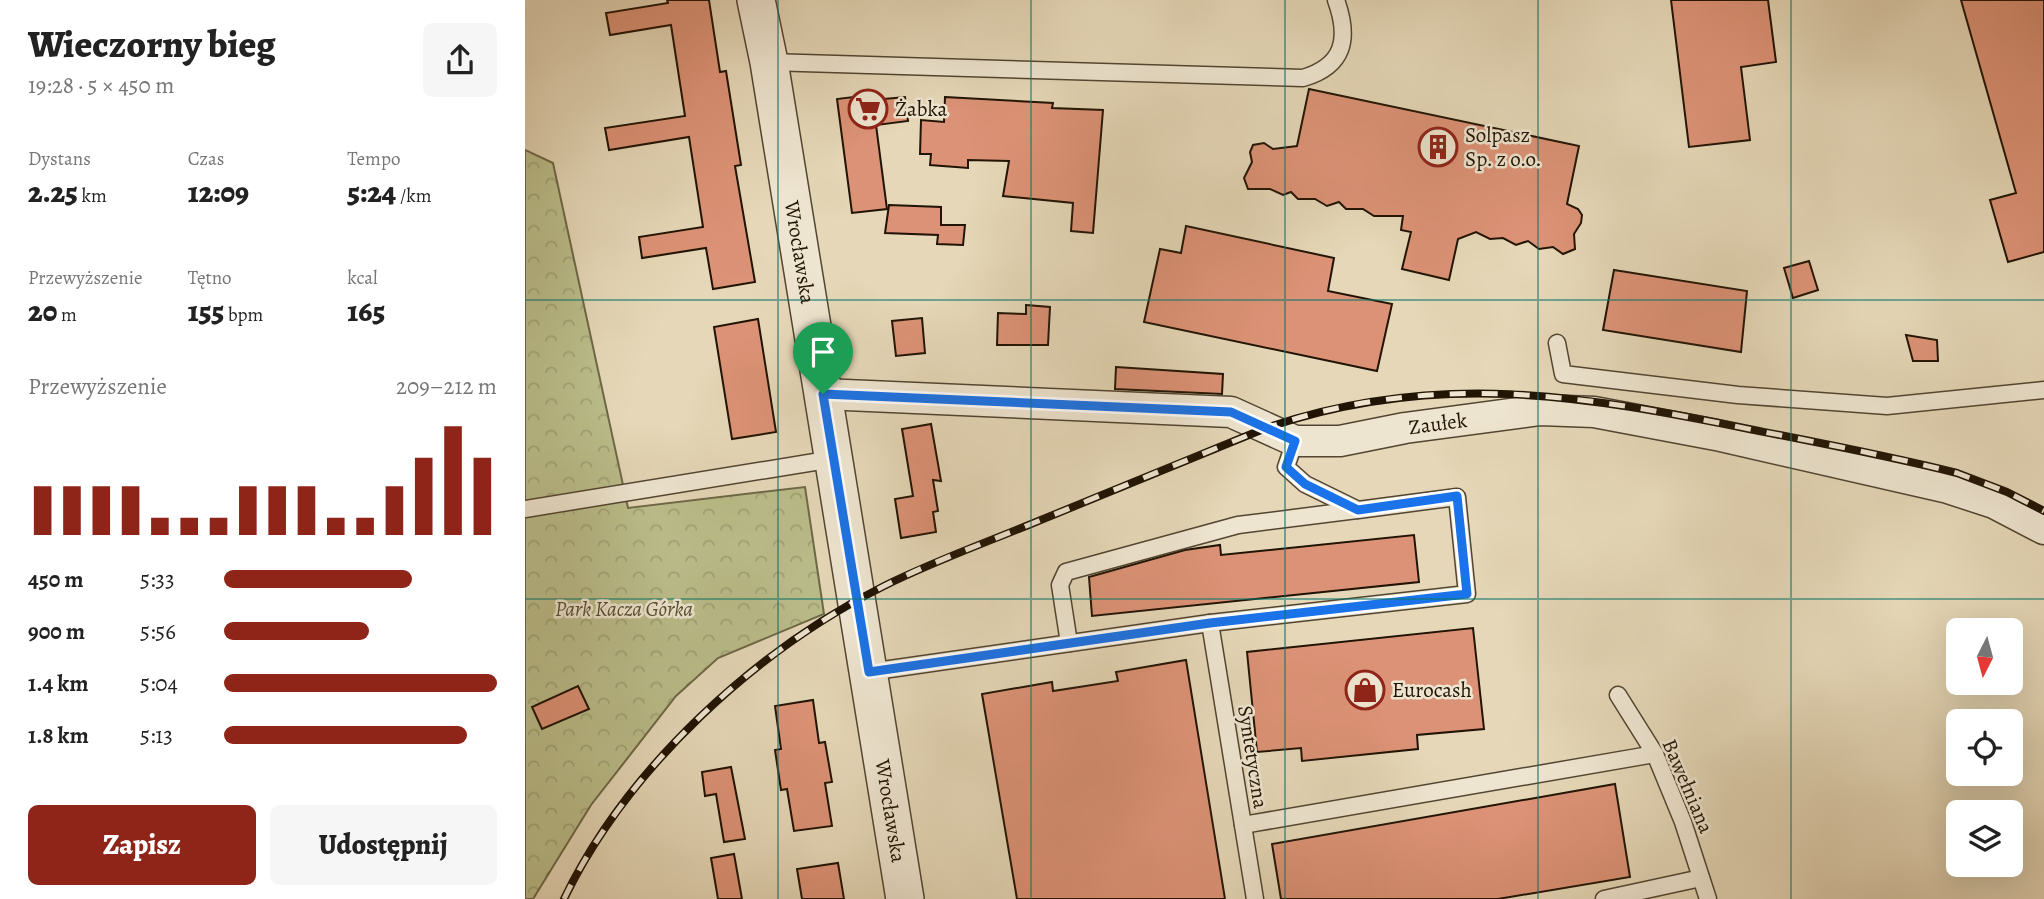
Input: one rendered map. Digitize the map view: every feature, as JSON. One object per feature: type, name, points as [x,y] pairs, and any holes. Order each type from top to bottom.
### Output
[{"type":"street","name":"Wrocławska","points":[[755,0],[769,62],[905,899]]},
{"type":"street","name":"Wrocławska","points":[[766,0],[769,62]]},
{"type":"street","name":"Zaułek","points":[[823,394],[1231,412],[1295,441],[1340,441],[1405,428],[1540,410],[1594,412],[1716,435],[1948,488],[1994,503],[2044,529]]},
{"type":"lane","points":[[769,62],[1303,78],[1324,72],[1340,53],[1343,30],[1336,0]]},
{"type":"lane","points":[[1557,343],[1563,374],[1738,395],[1887,405],[2044,390]]},
{"type":"lane","points":[[1295,441],[1286,467],[1305,484],[1358,510]]},
{"type":"lane","points":[[525,509],[834,459]]},
{"type":"lane","points":[[869,672],[1210,623],[1467,594],[1457,496],[1238,525],[1084,564],[1066,572],[1061,585],[1069,643]]},
{"type":"lane","name":"Syntetyczna","points":[[1210,623],[1255,899]]},
{"type":"lane","name":"Bawełniana","points":[[1618,695],[1655,754],[1708,899]]},
{"type":"lane","points":[[1243,825],[1655,754]]},
{"type":"lane","points":[[1604,899],[1701,878]]},
{"type":"green space","name":"Park Kacza Górka","points":[[525,150],[553,163],[628,508],[805,487],[824,614],[718,658],[676,696],[591,805],[533,899],[525,899]]},
{"type":"building","points":[[667,0],[709,0],[720,72],[726,71],[741,165],[735,166],[755,282],[713,289],[706,248],[642,258],[639,237],[703,227],[689,137],[609,150],[605,128],[685,116],[671,25],[610,35],[606,13],[668,3]]},
{"type":"building","points":[[1671,0],[1768,0],[1776,62],[1741,67],[1750,140],[1689,147]]},
{"type":"building","points":[[1961,0],[2044,0],[2044,252],[2008,262],[1990,200],[2016,193]]},
{"type":"building","points":[[1309,89],[1579,146],[1567,204],[1578,209],[1582,215],[1581,223],[1574,234],[1575,249],[1563,254],[1553,247],[1539,249],[1528,241],[1516,245],[1503,238],[1490,239],[1476,232],[1458,239],[1449,280],[1402,269],[1411,232],[1401,230],[1403,216],[1374,216],[1363,209],[1346,209],[1339,202],[1327,206],[1315,199],[1298,199],[1291,192],[1283,195],[1270,189],[1248,189],[1244,178],[1252,162],[1250,152],[1253,145],[1264,143],[1273,149],[1297,146]]},
{"type":"building","points":[[861,96],[862,101],[905,97],[908,121],[876,125],[887,209],[852,213],[837,99]]},
{"type":"building","points":[[945,97],[1053,103],[1052,108],[1103,110],[1093,233],[1071,231],[1073,203],[1003,196],[1009,161],[968,160],[968,168],[930,165],[931,154],[920,154],[921,120],[944,122]]},
{"type":"building","points":[[889,205],[941,207],[941,225],[965,225],[963,245],[937,244],[938,235],[885,233]]},
{"type":"building","points":[[1186,226],[1334,258],[1328,291],[1392,304],[1377,371],[1144,322],[1160,249],[1181,253]]},
{"type":"building","points":[[1809,261],[1818,290],[1793,298],[1784,268]]},
{"type":"building","points":[[1614,270],[1747,291],[1741,352],[1603,330]]},
{"type":"building","points":[[1026,305],[1050,307],[1048,345],[997,345],[998,313],[1026,314]]},
{"type":"building","points":[[922,318],[925,353],[896,356],[892,321]]},
{"type":"building","points":[[758,319],[776,432],[732,439],[714,327]]},
{"type":"building","points":[[1906,335],[1937,340],[1938,361],[1913,361]]},
{"type":"building","points":[[1116,367],[1223,374],[1222,394],[1115,389]]},
{"type":"building","points":[[931,424],[941,481],[933,480],[938,511],[933,512],[936,532],[901,538],[895,499],[913,496],[902,429]]},
{"type":"building","points":[[1414,535],[1419,582],[1092,616],[1089,577],[1185,550],[1220,545],[1221,555]]},
{"type":"building","name":"Eurocash","points":[[1473,628],[1484,729],[1417,735],[1418,749],[1302,761],[1301,748],[1257,752],[1247,652]]},
{"type":"building","points":[[1186,660],[1225,899],[1017,899],[982,694],[1052,682],[1053,691],[1118,681],[1116,672]]},
{"type":"building","points":[[578,686],[589,709],[542,729],[532,707]]},
{"type":"building","points":[[813,700],[819,743],[825,742],[832,782],[825,783],[832,826],[794,831],[787,789],[781,790],[775,750],[781,749],[775,706]]},
{"type":"building","points":[[731,767],[745,839],[724,842],[716,794],[705,796],[702,772]]},
{"type":"building","points":[[1615,784],[1630,877],[1498,899],[1281,899],[1272,844]]},
{"type":"building","points":[[734,854],[742,899],[718,899],[711,858]]},
{"type":"building","points":[[838,863],[844,899],[802,899],[797,869]]},
{"type":"railway","points":[[564,899],[591,851],[623,804],[659,759],[700,717],[743,679],[789,643],[836,612],[920,569],[1266,428],[1328,410],[1389,399],[1450,394],[1509,394],[1629,407],[1691,417],[1957,473],[2007,492],[2044,511]]},
{"type":"place","name":"Żabka","points":[[868,109]]},
{"type":"place","name":"Solpasz Sp. z o.o.","points":[[1438,147]]},
{"type":"place","name":"Eurocash","points":[[1365,690]]},
{"type":"route","points":[[823,394],[1231,412],[1295,441],[1286,467],[1305,484],[1358,510],[1457,496],[1467,594],[1210,623],[869,672],[823,394]]}]
